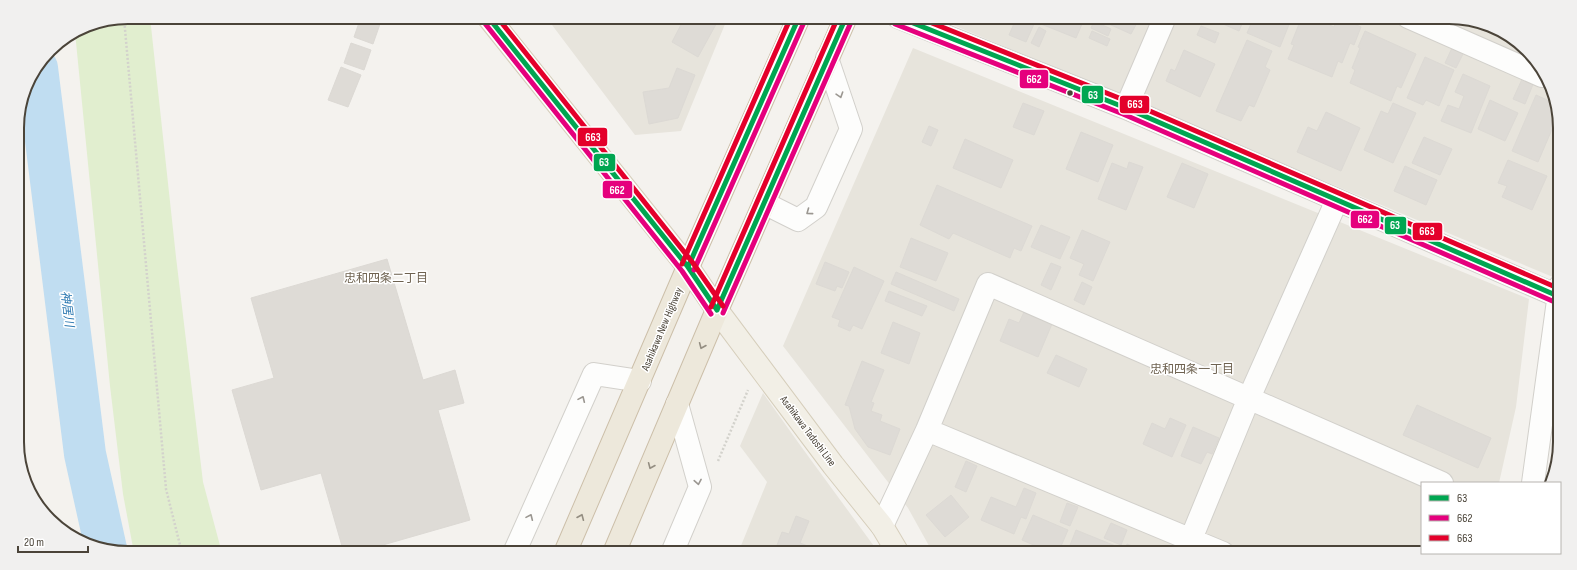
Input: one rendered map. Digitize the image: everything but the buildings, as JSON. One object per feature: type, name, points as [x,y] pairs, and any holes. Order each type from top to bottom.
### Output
[{"type":"highway","name":"Asahikawa New Highway","points":[[568,546],[688,267],[796,24]]},
{"type":"highway","points":[[617,546],[717,310],[843,24]]},
{"type":"main road","name":"Asahikawa Tadoshi Line","points":[[494,24],[688,267],[717,310],[833,465],[882,526],[894,546]]},
{"type":"street","points":[[916,24],[1126,108],[1337,200],[1553,290]]},
{"type":"street","points":[[1126,108],[1162,24]]},
{"type":"street","points":[[1424,24],[1538,74]]},
{"type":"street","points":[[764,203],[798,220],[816,207],[851,129],[828,58]]},
{"type":"street","points":[[1190,539],[1249,398],[1337,200]]},
{"type":"street","points":[[882,526],[927,430],[988,284],[1440,482]]},
{"type":"street","points":[[1533,482],[1553,337]]},
{"type":"street","points":[[517,546],[594,374],[640,381]]},
{"type":"street","points":[[675,546],[700,487],[677,404]]},
{"type":"street","points":[[927,430],[1206,546]]},
{"type":"path","points":[[125,24],[166,489],[180,546]]},
{"type":"path","points":[[716,466],[759,366]]},
{"type":"shaded area","points":[[551,24],[725,24],[681,131],[635,135]]},
{"type":"shaded area","points":[[951,24],[1449,24],[1476,28],[1495,35],[1512,46],[1531,65],[1545,88],[1549,101],[1553,128],[1553,277]]},
{"type":"shaded area","points":[[913,48],[1529,299],[1516,407],[1499,482],[1421,482],[1421,546],[929,546],[908,508],[783,346]]},
{"type":"shaded area","points":[[763,393],[874,546],[741,546],[767,482],[740,446]]},
{"type":"green space","points":[[151,24],[176,257],[203,482],[220,546],[133,546],[123,494],[110,386],[76,38],[95,30],[115,25]]},
{"type":"waterway","name":"神居川","points":[[38,76],[85,454],[105,543]]},
{"type":"transit line","name":"662","points":[[485,24],[682,271],[711,314]]},
{"type":"transit line","name":"63","points":[[494,24],[688,267],[717,310]]},
{"type":"transit line","name":"663","points":[[503,24],[693,263],[723,306]]},
{"type":"transit line","name":"663","points":[[682,264],[788,24]]},
{"type":"transit line","name":"63","points":[[688,267],[796,24]]},
{"type":"transit line","name":"662","points":[[694,270],[803,24]]},
{"type":"transit line","name":"663","points":[[711,307],[835,24]]},
{"type":"transit line","name":"63","points":[[717,310],[843,24]]},
{"type":"transit line","name":"662","points":[[723,313],[850,24]]},
{"type":"transit line","name":"662","points":[[895,24],[1123,114],[1553,301]]},
{"type":"transit line","name":"63","points":[[916,24],[1126,108],[1553,294]]},
{"type":"transit line","name":"663","points":[[934,24],[1129,102],[1553,286]]},
{"type":"district","name":"忠和四条二丁目","points":[[386,278]]},
{"type":"district","name":"忠和四条一丁目","points":[[1192,369]]}]
